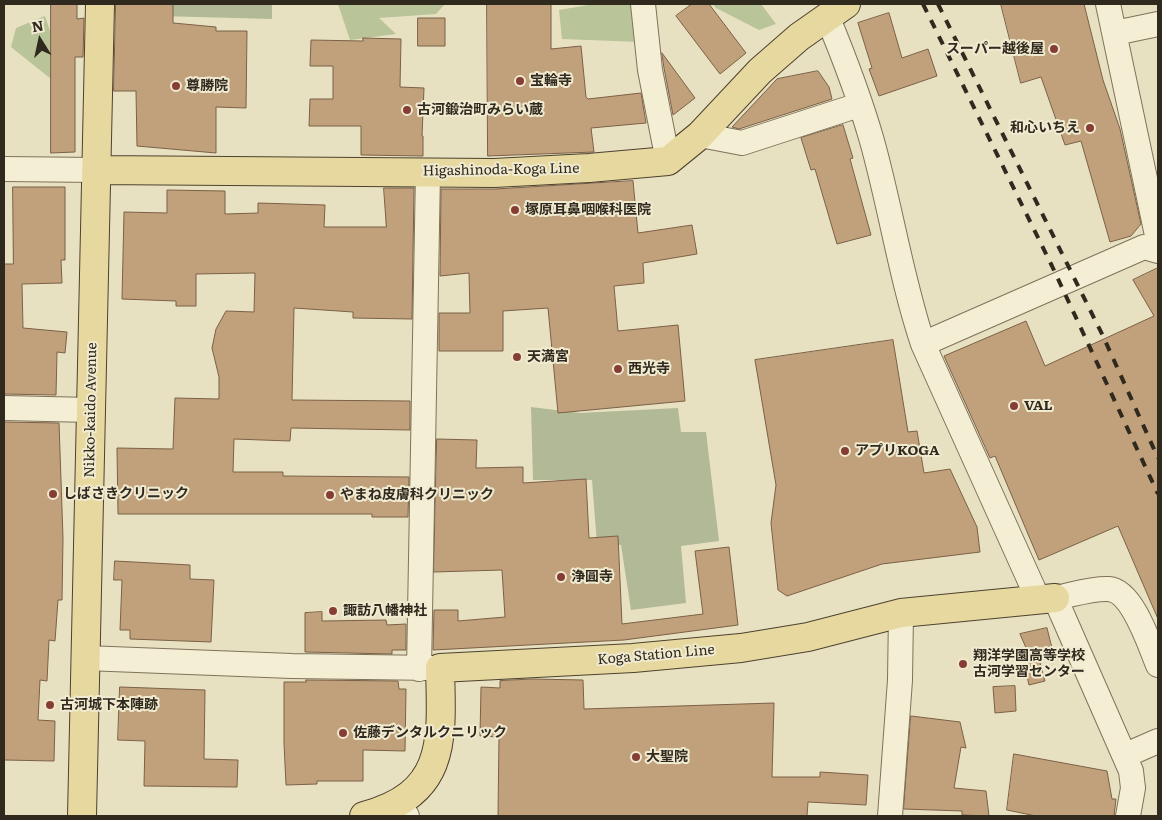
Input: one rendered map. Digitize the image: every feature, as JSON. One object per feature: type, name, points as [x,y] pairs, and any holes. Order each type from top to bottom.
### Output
[{"type":"main road","name":"Nikko-kaido Avenue","points":[[82,816],[84,658],[100,4]]},
{"type":"main road","points":[[668,161],[700,135],[760,72],[836,10]]},
{"type":"main road","name":"Higashinoda-Koga Line","points":[[96,170],[513,172],[668,161]]},
{"type":"main road","name":"Koga Station Line","points":[[430,668],[633,658],[741,648],[808,637],[901,612],[1047,599]]},
{"type":"main road","points":[[364,816],[403,810],[411,794],[434,764],[442,723],[430,668]]},
{"type":"street","points":[[643,4],[650,70],[668,161]]},
{"type":"street","points":[[1108,4],[1158,240]]},
{"type":"street","points":[[836,10],[843,56],[872,140],[909,301],[923,344],[1047,599],[1126,755],[1131,771],[1134,813]]},
{"type":"street","points":[[1115,33],[1158,24]]},
{"type":"street","points":[[700,135],[742,144],[859,105]]},
{"type":"street","points":[[4,169],[96,170]]},
{"type":"street","points":[[84,658],[430,668],[428,172]]},
{"type":"street","points":[[923,344],[1144,247],[1158,251]]},
{"type":"street","points":[[4,408],[91,410]]},
{"type":"street","points":[[1047,599],[1111,589],[1121,594],[1133,608],[1158,665]]},
{"type":"street","points":[[890,816],[900,680],[901,612]]},
{"type":"street","points":[[1126,755],[1158,741]]},
{"type":"green space","points":[[161,4],[272,4],[272,19],[160,16]]},
{"type":"green space","points":[[338,4],[445,4],[436,14],[379,18],[396,34],[350,40]]},
{"type":"green space","points":[[594,4],[632,4],[640,42],[562,39],[559,10]]},
{"type":"green space","points":[[713,4],[761,4],[776,24],[759,30],[716,8]]},
{"type":"green space","points":[[45,16],[60,60],[51,79],[11,47],[16,28]]},
{"type":"green space","points":[[531,407],[580,413],[678,408],[681,432],[706,432],[719,541],[681,546],[686,603],[631,610],[621,545],[597,544],[592,480],[533,480]]},
{"type":"building","points":[[51,4],[77,4],[77,19],[84,18],[83,57],[75,57],[75,152],[51,153]]},
{"type":"building","name":"尊勝院","points":[[116,4],[173,4],[173,23],[216,27],[216,31],[247,31],[246,108],[216,107],[216,153],[137,146],[136,91],[114,91]]},
{"type":"building","name":"宝輪寺","points":[[487,4],[551,4],[551,49],[581,46],[586,97],[588,99],[641,93],[646,123],[591,128],[594,152],[488,156]]},
{"type":"building","points":[[692,4],[709,4],[746,53],[720,74],[676,16]]},
{"type":"building","points":[[1001,4],[1084,4],[1103,80],[1120,129],[1141,224],[1131,236],[1110,242],[1081,141],[1065,145],[1041,77],[1021,83]]},
{"type":"building","points":[[889,13],[902,58],[928,49],[937,76],[879,96],[869,69],[872,68],[858,23]]},
{"type":"building","points":[[418,18],[445,18],[445,46],[418,46]]},
{"type":"building","points":[[363,38],[401,39],[400,87],[424,88],[423,156],[361,155],[361,126],[309,126],[310,99],[333,99],[333,66],[310,66],[311,40],[363,41]]},
{"type":"building","points":[[662,53],[695,98],[673,115],[664,68]]},
{"type":"building","points":[[818,71],[829,87],[832,99],[739,129],[732,127],[777,79]]},
{"type":"building","points":[[843,125],[853,158],[850,159],[871,235],[837,244],[815,169],[811,170],[801,138]]},
{"type":"building","points":[[633,181],[638,233],[692,225],[697,254],[643,263],[644,283],[614,286],[618,331],[678,325],[685,401],[558,413],[548,308],[503,311],[503,351],[439,351],[439,313],[470,313],[469,273],[440,276],[441,189],[495,189]]},
{"type":"building","points":[[13,187],[65,187],[65,260],[61,260],[62,283],[22,284],[23,328],[67,332],[65,353],[57,352],[56,395],[4,394],[4,264],[13,264]]},
{"type":"building","points":[[384,188],[414,188],[412,319],[353,318],[353,312],[294,308],[292,400],[410,401],[410,430],[291,428],[290,441],[234,439],[233,472],[283,472],[283,476],[409,477],[408,517],[372,517],[372,514],[118,514],[117,448],[173,449],[175,398],[219,399],[219,377],[212,348],[216,329],[226,311],[254,312],[255,273],[196,274],[196,306],[176,306],[176,301],[122,299],[124,212],[167,213],[167,190],[225,191],[225,214],[258,213],[258,203],[325,205],[324,227],[386,227]]},
{"type":"building","points":[[1158,268],[1158,619],[1118,526],[1039,560],[995,456],[990,458],[944,356],[1026,321],[1045,366],[1154,316],[1133,280]]},
{"type":"building","name":"アプリKOGA","points":[[893,340],[908,432],[917,431],[924,473],[950,469],[977,527],[980,552],[882,564],[787,596],[778,590],[771,523],[776,485],[755,360]]},
{"type":"building","points":[[4,422],[59,423],[63,538],[62,600],[58,600],[55,641],[49,640],[47,681],[40,680],[38,720],[55,721],[54,761],[4,760]]},
{"type":"building","points":[[437,439],[477,440],[476,468],[523,467],[523,483],[586,479],[589,538],[618,536],[622,624],[703,614],[695,551],[729,547],[738,625],[624,640],[433,650],[434,610],[458,610],[458,621],[505,617],[502,570],[434,572]]},
{"type":"building","points":[[115,561],[190,565],[190,579],[214,580],[211,642],[130,639],[130,630],[120,630],[122,580],[114,580]]},
{"type":"building","points":[[322,612],[322,621],[386,620],[387,625],[406,624],[406,650],[392,650],[392,654],[305,652],[305,613]]},
{"type":"building","points":[[1047,628],[1053,652],[1030,657],[1020,634]]},
{"type":"building","points":[[1039,659],[1045,681],[1029,685],[1024,663]]},
{"type":"building","name":"大聖院","points":[[532,679],[583,680],[584,709],[774,703],[772,777],[820,777],[820,772],[868,775],[866,805],[808,802],[807,816],[498,816],[499,737],[480,736],[481,687],[500,688],[500,681]]},
{"type":"building","points":[[306,680],[398,681],[399,689],[406,689],[405,751],[363,750],[363,781],[317,781],[317,784],[286,785],[284,682],[306,682]]},
{"type":"building","points":[[1015,686],[1016,711],[995,713],[993,687]]},
{"type":"building","points":[[120,687],[205,690],[204,759],[238,760],[237,787],[144,786],[145,741],[118,740]]},
{"type":"building","points":[[911,716],[960,722],[966,748],[961,747],[954,788],[986,791],[989,816],[962,815],[962,811],[904,809]]},
{"type":"building","points":[[1014,754],[1107,771],[1112,799],[1116,799],[1114,816],[1036,816],[1007,810]]},
{"type":"railway","points":[[923,4],[1052,266],[1158,494]]},
{"type":"railway","points":[[938,4],[1103,336],[1158,458]]},
{"type":"place","name":"スーパー越後屋","points":[[1054,49]]},
{"type":"place","name":"宝輪寺","points":[[520,81]]},
{"type":"place","name":"尊勝院","points":[[176,86]]},
{"type":"place","name":"古河鍛治町みらい蔵","points":[[407,110]]},
{"type":"place","name":"和心いちえ","points":[[1090,128]]},
{"type":"place","name":"塚原耳鼻咽喉科医院","points":[[515,210]]},
{"type":"place","name":"天満宮","points":[[517,357]]},
{"type":"place","name":"西光寺","points":[[618,369]]},
{"type":"place","name":"VAL","points":[[1014,406]]},
{"type":"place","name":"アプリKOGA","points":[[845,451]]},
{"type":"place","name":"しばさきクリニック","points":[[53,494]]},
{"type":"place","name":"やまね皮膚科クリニック","points":[[330,495]]},
{"type":"place","name":"浄圓寺","points":[[561,577]]},
{"type":"place","name":"諏訪八幡神社","points":[[333,611]]},
{"type":"place","name":"翔洋学園高等学校 古河学習センター","points":[[963,664]]},
{"type":"place","name":"古河城下本陣跡","points":[[50,705]]},
{"type":"place","name":"佐藤デンタルクニリック","points":[[343,733]]},
{"type":"place","name":"大聖院","points":[[636,757]]}]
